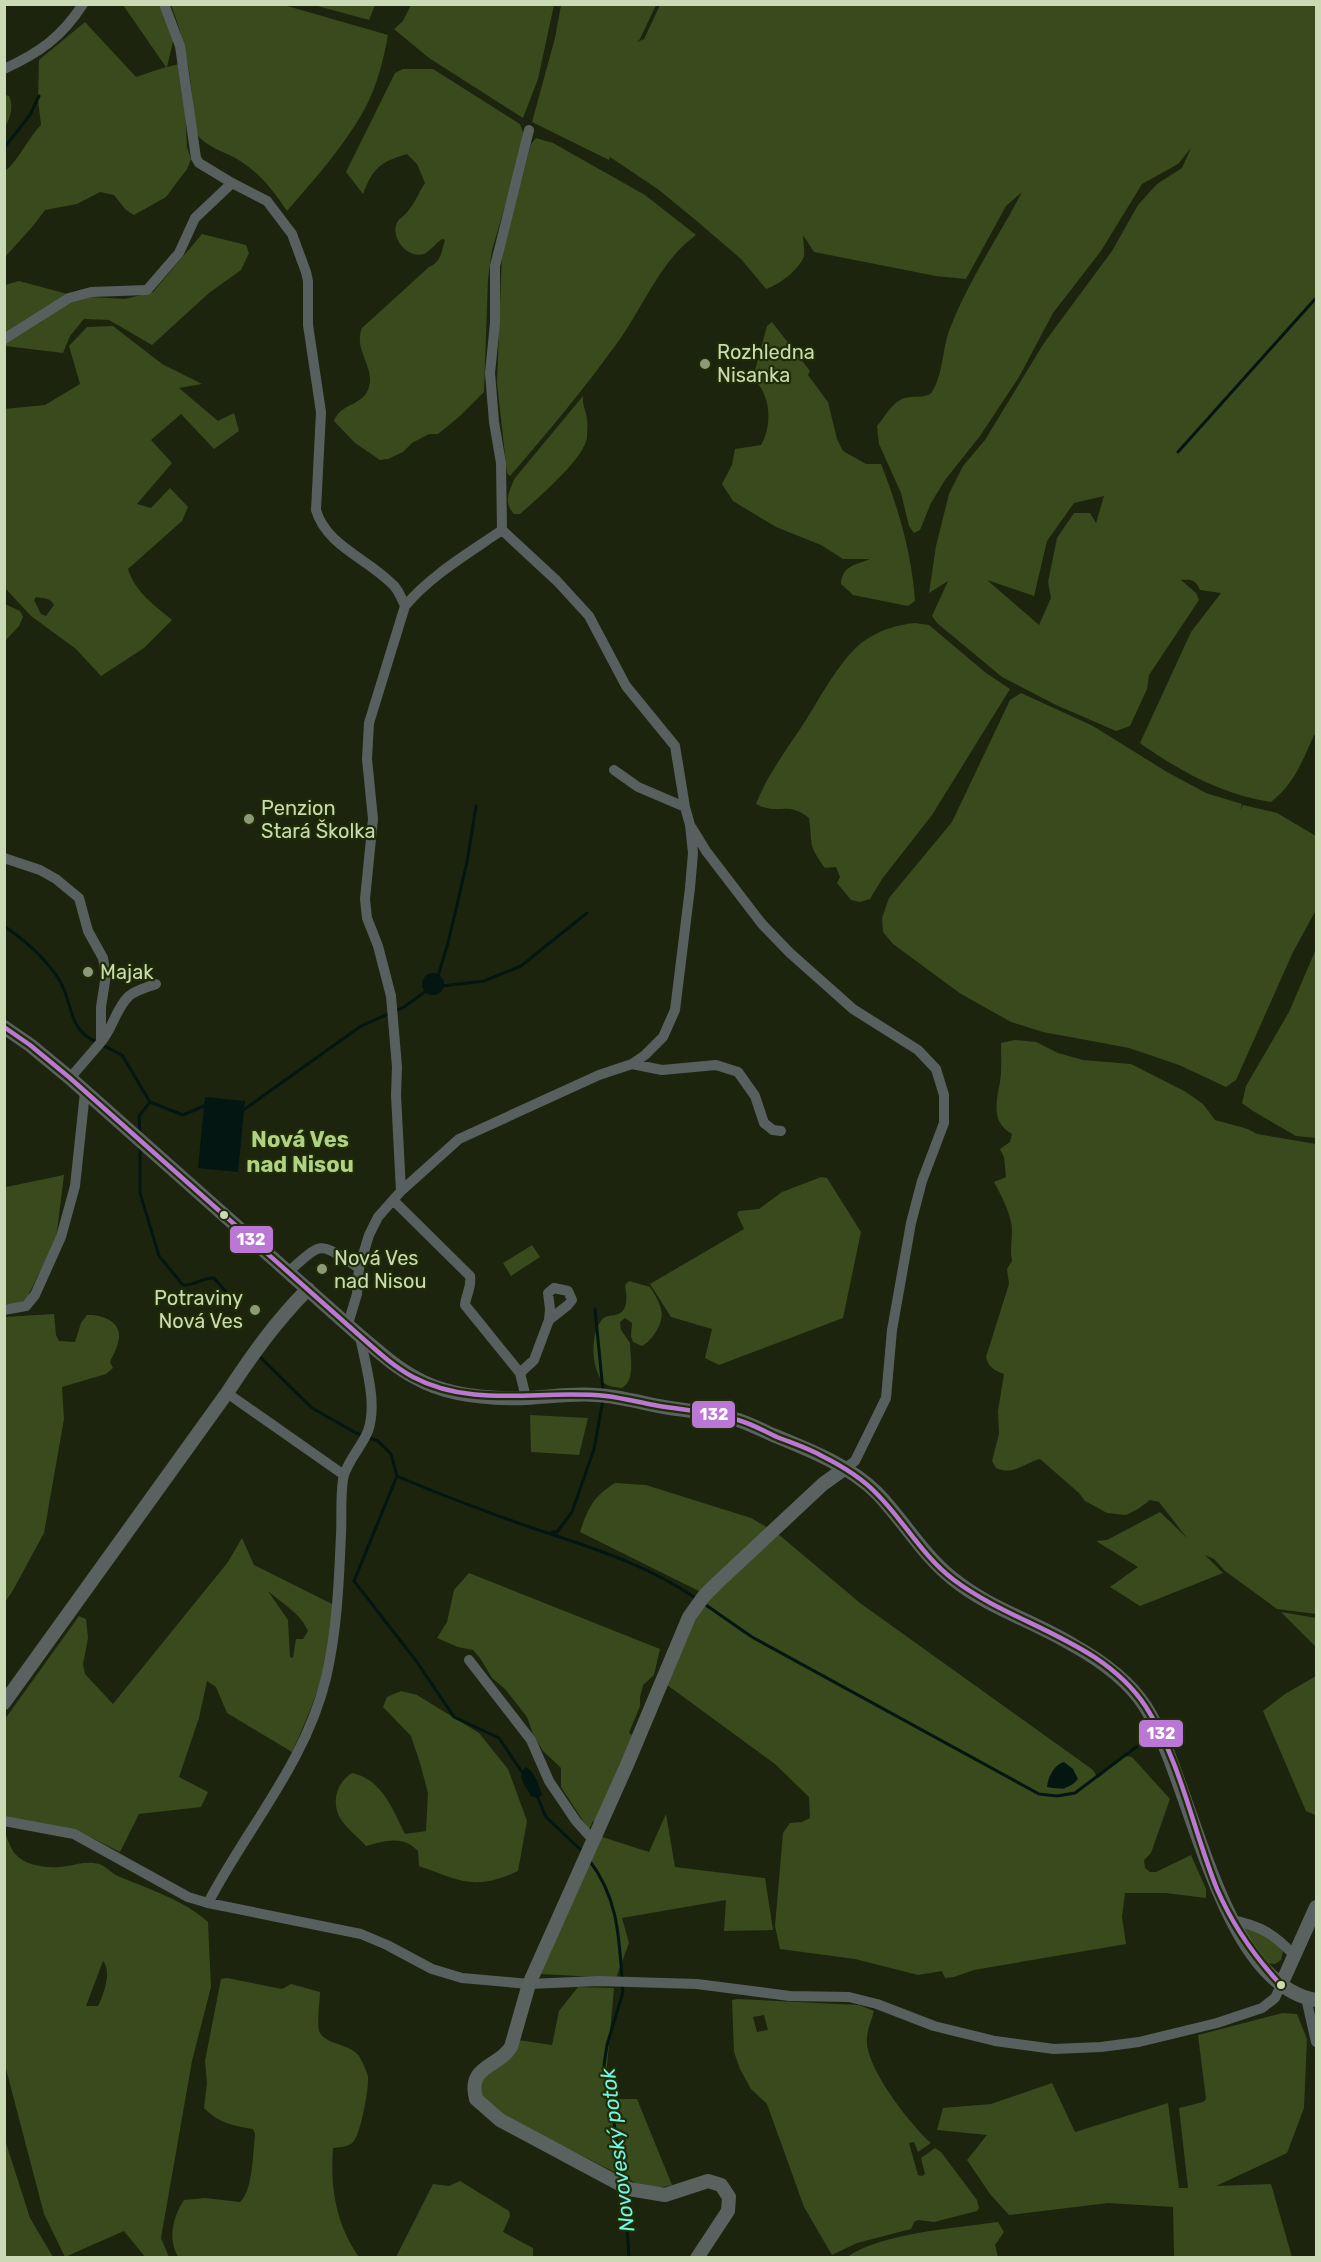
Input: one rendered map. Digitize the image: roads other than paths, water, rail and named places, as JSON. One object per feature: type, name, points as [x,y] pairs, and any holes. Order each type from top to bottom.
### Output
[{"type":"street","points":[[4,69],[26,59],[61,34],[84,4]]},
{"type":"street","points":[[164,4],[180,46],[196,158],[200,163],[232,183],[267,201],[291,234],[308,281],[308,325],[321,412],[316,510],[319,521],[355,557],[390,581],[405,606]]},
{"type":"street","points":[[348,1324],[357,1294],[358,1268],[369,1235],[378,1216],[401,1191],[459,1138],[599,1076],[632,1064],[663,1037],[675,1010],[693,853],[675,746],[626,686],[589,616],[557,581],[502,530],[501,463],[494,422],[490,373],[495,323],[495,266],[529,130]]},
{"type":"street","points":[[4,339],[69,298],[91,292],[147,290],[179,253],[195,218],[232,183]]},
{"type":"street","points":[[401,1191],[396,1095],[398,1067],[391,996],[378,945],[367,918],[365,899],[373,819],[367,759],[369,723],[405,606],[434,578],[502,530]]},
{"type":"street","points":[[614,770],[638,787],[685,807]]},
{"type":"street","points":[[690,825],[762,924],[790,953],[854,1009],[918,1050],[936,1069],[944,1095],[944,1123],[922,1181],[911,1223],[892,1330],[886,1398],[855,1461],[823,1484],[717,1583],[689,1617],[529,1984],[511,2047],[507,2054],[491,2062],[476,2077],[474,2085],[476,2099],[500,2120],[629,2189],[665,2195],[708,2181],[722,2185],[729,2197],[728,2211],[697,2258]]},
{"type":"street","points":[[693,853],[706,850]]},
{"type":"street","points":[[4,858],[40,870],[56,879],[79,898],[88,930],[106,968],[101,1042]]},
{"type":"street","points":[[70,1078],[108,1034],[118,1012],[129,996],[156,984]]},
{"type":"street","points":[[4,1027],[70,1078],[360,1336],[398,1367],[419,1380],[470,1395],[526,1398],[596,1395],[739,1420],[826,1457],[844,1469],[875,1491],[935,1563],[952,1579],[983,1600],[1073,1644],[1120,1677],[1134,1692],[1155,1725],[1172,1761],[1221,1898],[1245,1946],[1257,1962],[1281,1985],[1311,1999],[1317,2043]]},
{"type":"street","points":[[632,1064],[662,1070],[716,1065],[738,1072],[755,1096],[764,1123],[773,1130],[781,1131]]},
{"type":"street","points":[[4,1310],[26,1306],[35,1294],[61,1237],[75,1186],[85,1092]]},
{"type":"street","points":[[393,1200],[470,1276],[471,1286],[465,1305],[520,1373],[526,1398]]},
{"type":"street","points":[[288,1272],[315,1248],[326,1248],[358,1268]]},
{"type":"street","points":[[4,1703],[227,1393],[255,1350],[280,1317],[308,1289]]},
{"type":"street","points":[[520,1373],[534,1360],[549,1320]]},
{"type":"street","points":[[208,1903],[227,1867],[293,1761],[313,1718],[326,1679],[336,1613],[344,1475],[365,1436],[370,1421],[371,1395],[360,1336]]},
{"type":"street","points":[[227,1393],[344,1475]]},
{"type":"street","points":[[469,1660],[531,1740],[549,1781],[576,1821],[593,1840]]},
{"type":"street","points":[[4,1821],[74,1834],[188,1897],[361,1934],[432,1969],[462,1978],[529,1984],[598,1981],[697,1984],[790,1996],[849,1997],[877,2004],[934,2026],[995,2041],[1054,2049],[1101,2047],[1139,2042],[1217,2023],[1262,2008],[1275,1998],[1317,1907]]},
{"type":"street","points":[[1232,1920],[1250,1923],[1267,1931],[1294,1955]]},
{"type":"waterway","points":[[4,148],[30,115],[39,96]]},
{"type":"waterway","points":[[1178,452],[1316,298]]},
{"type":"waterway","points":[[438,976],[467,862],[476,806]]},
{"type":"waterway","points":[[442,986],[484,981],[521,966],[587,913]]},
{"type":"waterway","name":"Novoveský potok","points":[[4,926],[43,958],[61,983],[72,1016],[80,1030],[96,1042]]},
{"type":"waterway","points":[[242,1111],[361,1026],[404,1007],[426,991]]},
{"type":"waterway","name":"Novoveský potok","points":[[102,1045],[122,1055],[150,1102],[139,1116],[140,1134]]},
{"type":"waterway","points":[[150,1102],[183,1115],[206,1105]]},
{"type":"waterway","name":"Novoveský potok","points":[[140,1147],[140,1193],[159,1256],[183,1285],[214,1278],[227,1293]]},
{"type":"waterway","points":[[595,1309],[603,1391]]},
{"type":"waterway","name":"Novoveský potok","points":[[260,1357],[312,1408],[356,1433],[378,1441],[391,1454],[397,1476],[354,1581],[417,1662],[454,1717],[499,1738],[522,1772]]},
{"type":"waterway","points":[[552,1532],[557,1532],[572,1512],[594,1449],[603,1400]]},
{"type":"waterway","points":[[397,1476],[474,1507],[590,1547],[634,1565],[677,1586],[697,1599]]},
{"type":"waterway","points":[[703,1603],[752,1637],[1039,1794],[1057,1796],[1075,1793],[1152,1735]]},
{"type":"waterway","name":"Novoveský potok","points":[[537,1796],[546,1817],[583,1852]]},
{"type":"waterway","name":"Novoveský potok","points":[[589,1860],[606,1887],[615,1916],[622,1978]]},
{"type":"waterway","name":"Novoveský potok","points":[[622,1985],[623,1992],[607,2045],[604,2065],[624,2181]]},
{"type":"waterway","name":"Novoveský potok","points":[[625,2193],[629,2258]]},
{"type":"place","name":"Rozhledna Nisanka","points":[[705,364]]},
{"type":"place","name":"Penzion Stará Školka","points":[[249,819]]},
{"type":"place","name":"Majak","points":[[88,972]]},
{"type":"place","name":"Nová Ves nad Nisou","points":[[322,1269]]},
{"type":"place","name":"Potraviny Nová Ves","points":[[255,1310]]},
{"type":"district","name":"Nová Ves nad Nisou","points":[[300,1152]]}]
